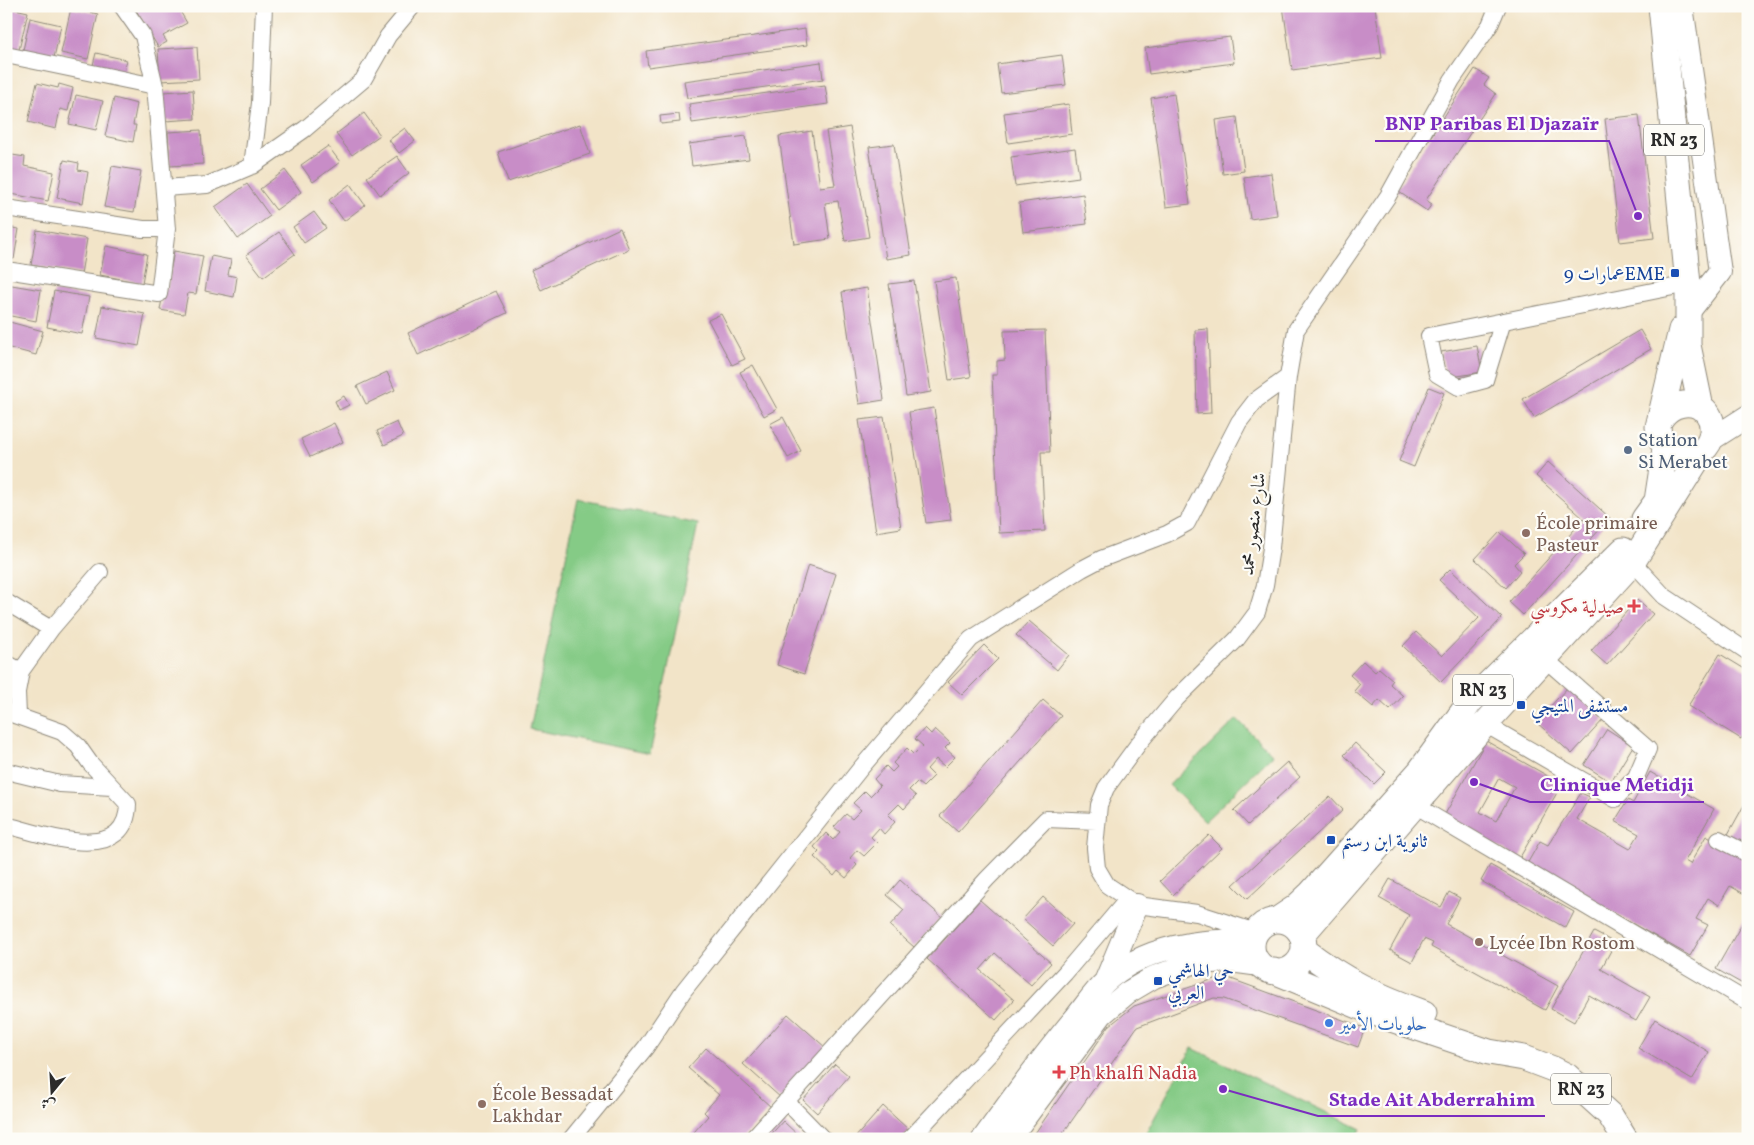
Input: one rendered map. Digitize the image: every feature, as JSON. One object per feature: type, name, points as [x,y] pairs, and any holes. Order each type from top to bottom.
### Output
[{"type":"main road","name":"RN 23","points":[[1661,6],[1688,284],[1688,345],[1704,411]]},
{"type":"main road","name":"RN 23","points":[[1660,420],[1681,329],[1687,314]]},
{"type":"main road","points":[[1677,404],[1693,404],[1704,411],[1712,432],[1707,445],[1697,454],[1680,456],[1665,449],[1658,435],[1660,420],[1664,413],[1677,404]]},
{"type":"main road","name":"RN 23","points":[[1262,931],[1295,908],[1311,894],[1408,801],[1485,724],[1545,659],[1627,556],[1707,445]]},
{"type":"main road","name":"RN 23","points":[[1625,1139],[1610,1115],[1568,1076],[1524,1058],[1493,1038],[1362,989],[1327,968],[1303,943],[1318,915],[1408,801],[1420,771],[1470,702],[1627,556],[1657,501],[1665,449]]},
{"type":"main road","points":[[1318,915],[1316,942],[1327,968]]},
{"type":"main road","points":[[1292,924],[1303,943],[1298,963],[1291,968],[1267,968],[1255,958],[1262,931],[1292,924]]},
{"type":"main road","name":"RN 23","points":[[1267,968],[1386,1017],[1489,1052],[1524,1058]]},
{"type":"street","points":[[6,270],[159,294],[167,229],[155,86],[143,36],[122,6]]},
{"type":"street","points":[[252,166],[260,103],[264,6]]},
{"type":"street","points":[[164,188],[207,185],[252,166],[305,128],[364,80],[388,36],[413,6]]},
{"type":"street","name":"شارع منصور محمد","points":[[1262,931],[1197,913],[1132,903],[1107,885],[1097,868],[1095,848],[1099,805],[1106,788],[1177,698],[1237,639],[1258,612],[1271,548],[1288,377],[1296,330],[1388,196],[1452,80],[1490,25],[1498,6]]},
{"type":"street","points":[[1682,6],[1720,272],[1687,314]]},
{"type":"street","points":[[6,56],[155,86]]},
{"type":"street","points":[[6,208],[143,229],[167,229]]},
{"type":"street","points":[[1503,321],[1485,380],[1459,387],[1437,374],[1429,336],[1503,321],[1688,284]]},
{"type":"street","points":[[571,1139],[646,1047],[684,990],[854,777],[971,639],[1082,569],[1167,534],[1186,523],[1239,422],[1256,400],[1288,377]]},
{"type":"street","points":[[1704,411],[1743,420]]},
{"type":"street","points":[[1707,445],[1743,420]]},
{"type":"street","points":[[1627,556],[1664,596],[1748,652]]},
{"type":"street","points":[[6,825],[76,843],[100,840],[118,832],[128,819],[128,804],[90,763],[78,746],[62,732],[12,714],[21,671],[52,629],[100,572]]},
{"type":"street","points":[[6,602],[52,629]]},
{"type":"street","points":[[1485,724],[1614,799],[1636,778],[1648,750],[1545,659]]},
{"type":"street","points":[[6,663],[21,671]]},
{"type":"street","points":[[6,771],[60,784],[112,787]]},
{"type":"street","points":[[1408,801],[1748,1002]]},
{"type":"street","points":[[752,1139],[987,879],[1046,820],[1097,822]]},
{"type":"street","points":[[1720,838],[1748,854]]},
{"type":"street","points":[[1106,982],[1132,903]]},
{"type":"street","points":[[910,1139],[1132,903]]},
{"type":"street","points":[[983,1139],[1042,1057],[1106,982],[1132,964],[1155,954],[1180,946],[1230,940],[1262,931]]},
{"type":"street","points":[[1009,1139],[1102,1014],[1127,993],[1154,978],[1193,963],[1231,961],[1267,968]]},
{"type":"street","points":[[786,1101],[823,1139]]},
{"type":"green space","points":[[578,499],[698,524],[650,754],[530,729]]},
{"type":"green space","points":[[1237,719],[1273,755],[1205,821],[1169,785]]},
{"type":"green space","points":[[1192,1048],[1361,1129],[1356,1139],[1143,1139]]},
{"type":"building","points":[[143,6],[177,6],[187,23],[163,36],[167,42],[158,47],[136,10]]},
{"type":"building","points":[[1283,6],[1375,6],[1382,58],[1292,70]]},
{"type":"building","points":[[6,7],[28,12],[19,50],[6,47]]},
{"type":"building","points":[[71,8],[98,14],[88,59],[61,53]]},
{"type":"building","points":[[30,18],[61,25],[54,58],[23,50]]},
{"type":"building","points":[[805,29],[807,45],[648,67],[646,51]]},
{"type":"building","points":[[1230,37],[1234,63],[1149,74],[1145,48]]},
{"type":"building","points":[[197,47],[199,79],[160,81],[158,49]]},
{"type":"building","points":[[96,53],[127,60],[124,72],[93,65]]},
{"type":"building","points":[[1062,55],[1066,85],[1001,93],[997,64]]},
{"type":"building","points":[[821,62],[823,79],[687,98],[684,81]]},
{"type":"building","points":[[1475,69],[1489,78],[1484,85],[1496,94],[1426,200],[1432,204],[1427,211],[1396,190]]},
{"type":"building","points":[[37,83],[58,88],[59,84],[73,88],[68,111],[60,109],[56,129],[28,122]]},
{"type":"building","points":[[825,85],[828,104],[692,123],[689,104]]},
{"type":"building","points":[[193,90],[195,119],[165,121],[163,92]]},
{"type":"building","points":[[1174,94],[1190,204],[1166,207],[1151,98]]},
{"type":"building","points":[[76,95],[103,101],[96,130],[69,124]]},
{"type":"building","points":[[114,98],[137,104],[133,125],[136,125],[133,142],[105,136]]},
{"type":"building","points":[[1069,104],[1072,134],[1008,143],[1004,113]]},
{"type":"building","points":[[364,113],[380,135],[352,155],[336,134]]},
{"type":"building","points":[[679,114],[680,122],[661,124],[660,116]]},
{"type":"building","points":[[1639,115],[1654,238],[1620,242],[1605,119]]},
{"type":"building","points":[[1237,117],[1244,171],[1223,174],[1216,120]]},
{"type":"building","points":[[580,124],[590,154],[508,182],[498,152]]},
{"type":"building","points":[[850,127],[869,237],[845,241],[838,201],[825,203],[830,239],[794,244],[779,136],[812,131],[820,187],[835,185],[826,131]]},
{"type":"building","points":[[405,128],[415,141],[399,153],[389,140]]},
{"type":"building","points":[[201,130],[203,164],[170,166],[168,132]]},
{"type":"building","points":[[746,136],[749,159],[692,166],[689,144]]},
{"type":"building","points":[[894,144],[911,255],[886,259],[869,147]]},
{"type":"building","points":[[328,146],[340,162],[313,182],[301,165]]},
{"type":"building","points":[[1075,148],[1079,177],[1015,186],[1011,157]]},
{"type":"building","points":[[6,154],[25,157],[24,166],[54,172],[48,201],[6,193]]},
{"type":"building","points":[[397,156],[409,173],[380,195],[367,177]]},
{"type":"building","points":[[64,160],[79,163],[78,170],[88,172],[83,203],[57,198]]},
{"type":"building","points":[[112,166],[141,171],[134,212],[104,207]]},
{"type":"building","points":[[285,170],[301,192],[276,210],[260,189]]},
{"type":"building","points":[[1271,173],[1277,215],[1250,219],[1244,177]]},
{"type":"building","points":[[247,184],[270,216],[238,239],[215,207]]},
{"type":"building","points":[[350,184],[365,205],[344,221],[329,200]]},
{"type":"building","points":[[1083,194],[1087,224],[1023,232],[1019,203]]},
{"type":"building","points":[[314,212],[326,228],[304,243],[293,227]]},
{"type":"building","points":[[6,227],[19,229],[14,259],[6,258]]},
{"type":"building","points":[[620,228],[629,249],[541,290],[531,270]]},
{"type":"building","points":[[37,230],[87,239],[81,274],[31,265]]},
{"type":"building","points":[[279,232],[295,254],[263,277],[246,255]]},
{"type":"building","points":[[106,246],[147,254],[142,283],[100,275]]},
{"type":"building","points":[[174,251],[203,256],[196,294],[188,293],[184,314],[160,310],[164,288],[167,289]]},
{"type":"building","points":[[211,256],[231,260],[228,275],[237,277],[234,297],[205,291]]},
{"type":"building","points":[[956,278],[971,377],[949,380],[934,281]]},
{"type":"building","points":[[914,281],[931,392],[906,396],[889,284]]},
{"type":"building","points":[[6,284],[41,290],[36,321],[6,315]]},
{"type":"building","points":[[867,288],[884,400],[859,404],[842,292]]},
{"type":"building","points":[[54,291],[89,297],[82,334],[47,327]]},
{"type":"building","points":[[496,291],[507,313],[418,355],[408,333]]},
{"type":"building","points":[[102,306],[145,314],[139,346],[96,338]]},
{"type":"building","points":[[721,314],[745,359],[732,365],[708,320]]},
{"type":"building","points":[[6,321],[43,331],[36,355],[6,347]]},
{"type":"building","points":[[1208,329],[1211,413],[1197,414],[1195,330]]},
{"type":"building","points":[[1045,330],[1050,452],[1041,452],[1045,531],[999,533],[992,375],[997,375],[997,361],[1005,360],[1004,331]]},
{"type":"building","points":[[1640,330],[1651,349],[1534,418],[1523,399]]},
{"type":"building","points":[[1477,346],[1482,372],[1446,378],[1441,352]]},
{"type":"building","points":[[753,365],[777,409],[764,416],[740,372]]},
{"type":"building","points":[[387,372],[395,390],[366,404],[357,386]]},
{"type":"building","points":[[1429,387],[1444,393],[1414,467],[1399,461]]},
{"type":"building","points":[[344,396],[349,405],[339,410],[335,401]]},
{"type":"building","points":[[934,408],[951,520],[926,523],[909,412]]},
{"type":"building","points":[[783,417],[801,451],[788,458],[770,424]]},
{"type":"building","points":[[884,417],[901,528],[876,532],[859,420]]},
{"type":"building","points":[[397,422],[403,436],[384,445],[377,431]]},
{"type":"building","points":[[334,423],[343,442],[310,457],[301,439]]},
{"type":"building","points":[[1548,462],[1610,518],[1523,615],[1509,602],[1584,519],[1536,476]]},
{"type":"building","points":[[1500,532],[1524,554],[1514,564],[1520,571],[1506,588],[1475,559]]},
{"type":"building","points":[[808,565],[836,574],[804,674],[777,665]]},
{"type":"building","points":[[1450,569],[1502,618],[1441,682],[1403,646],[1416,632],[1442,656],[1479,618],[1439,580]]},
{"type":"building","points":[[1637,600],[1653,614],[1607,665],[1591,651]]},
{"type":"building","points":[[1029,621],[1069,655],[1057,670],[1016,635]]},
{"type":"building","points":[[984,645],[998,659],[962,695],[948,682]]},
{"type":"building","points":[[1720,654],[1748,671],[1748,728],[1741,739],[1688,706]]},
{"type":"building","points":[[1363,661],[1375,672],[1379,668],[1393,680],[1390,684],[1403,696],[1390,710],[1379,700],[1373,707],[1354,691],[1360,684],[1350,675]]},
{"type":"building","points":[[1568,687],[1604,719],[1572,754],[1536,722]]},
{"type":"building","points":[[1043,700],[1061,716],[958,832],[940,816]]},
{"type":"building","points":[[925,728],[931,734],[935,729],[950,743],[945,748],[955,757],[945,767],[936,759],[927,769],[934,776],[923,787],[917,782],[909,790],[916,796],[904,809],[899,804],[888,815],[895,822],[884,834],[879,828],[871,837],[877,843],[864,856],[857,850],[850,858],[857,865],[846,878],[838,871],[834,876],[814,857],[819,852],[814,847],[826,833],[833,840],[840,832],[834,827],[846,814],[852,819],[861,810],[853,803],[865,791],[870,796],[880,786],[874,779],[886,766],[892,772],[897,767],[893,763],[907,748],[914,755],[923,746],[915,739]]},
{"type":"building","points":[[1607,729],[1633,746],[1611,782],[1584,765]]},
{"type":"building","points":[[1486,741],[1562,784],[1519,859],[1444,816]],"holes":[[[1499,778],[1515,787],[1496,821],[1480,812]]]},
{"type":"building","points":[[1355,743],[1386,772],[1374,784],[1344,755]]},
{"type":"building","points":[[1287,762],[1300,777],[1248,825],[1234,810]]},
{"type":"building","points":[[1650,772],[1714,809],[1685,861],[1690,864],[1706,836],[1748,859],[1748,896],[1730,886],[1719,905],[1708,898],[1696,919],[1708,925],[1690,956],[1527,864],[1540,841],[1548,845],[1581,793],[1590,797],[1577,819],[1630,849],[1639,834],[1615,821],[1628,800],[1633,803]]},
{"type":"building","points":[[1330,796],[1343,810],[1247,899],[1233,885]]},
{"type":"building","points":[[1748,798],[1748,848],[1727,836]]},
{"type":"building","points":[[1209,835],[1222,848],[1173,895],[1160,881]]},
{"type":"building","points":[[1490,865],[1574,912],[1566,928],[1481,881]]},
{"type":"building","points":[[1390,879],[1441,907],[1449,892],[1460,898],[1446,924],[1558,986],[1545,1010],[1431,947],[1433,943],[1424,939],[1412,962],[1390,950],[1409,915],[1379,898]]},
{"type":"building","points":[[900,880],[942,917],[914,947],[890,926],[904,910],[887,895]]},
{"type":"building","points":[[1043,897],[1073,924],[1053,946],[1023,919]]},
{"type":"building","points":[[980,900],[1051,963],[1031,985],[995,953],[980,970],[1014,1000],[996,1020],[927,959]]},
{"type":"building","points":[[1748,913],[1748,987],[1716,969]]},
{"type":"building","points":[[1594,932],[1615,943],[1601,969],[1650,997],[1636,1021],[1589,995],[1574,1022],[1551,1009]]},
{"type":"building","points":[[1223,976],[1365,1028],[1358,1047],[1224,999],[1214,998],[1137,1027],[1059,1139],[1031,1139],[1109,1026],[1134,1006]]},
{"type":"building","points":[[788,1014],[826,1048],[781,1098],[743,1064]]},
{"type":"building","points":[[1655,1019],[1709,1052],[1692,1080],[1638,1048]]},
{"type":"building","points":[[706,1048],[771,1107],[742,1139],[688,1139],[708,1116],[704,1112],[719,1095],[688,1068]]},
{"type":"building","points":[[835,1064],[849,1076],[817,1113],[803,1100]]},
{"type":"building","points":[[883,1106],[910,1131],[901,1139],[854,1139]]},
{"type":"building","points":[[783,1121],[802,1139],[767,1139]]},
{"type":"place","name":"BNP Paribas El Djazaïr","points":[[1638,216]]},
{"type":"place","name":"عمارات 9EME","points":[[1675,273]]},
{"type":"place","name":"Station Si Merabet","points":[[1628,450]]},
{"type":"place","name":"École primaire Pasteur","points":[[1526,533]]},
{"type":"place","name":"صيدلية مكروسي","points":[[1634,606]]},
{"type":"place","name":"مستشفى المتيجي","points":[[1521,705]]},
{"type":"place","name":"Clinique Metidji","points":[[1474,782]]},
{"type":"place","name":"ثانوية ابن رستم","points":[[1331,840]]},
{"type":"place","name":"Lycée Ibn Rostom","points":[[1479,942]]},
{"type":"place","name":"حي الهاشمي العربي","points":[[1158,981]]},
{"type":"place","name":"حلويات الأمير","points":[[1329,1023]]},
{"type":"place","name":"Ph khalfi Nadia","points":[[1059,1072]]},
{"type":"place","name":"Stade Ait Abderrahim","points":[[1223,1089]]},
{"type":"place","name":"École Bessadat Lakhdar","points":[[482,1104]]}]
